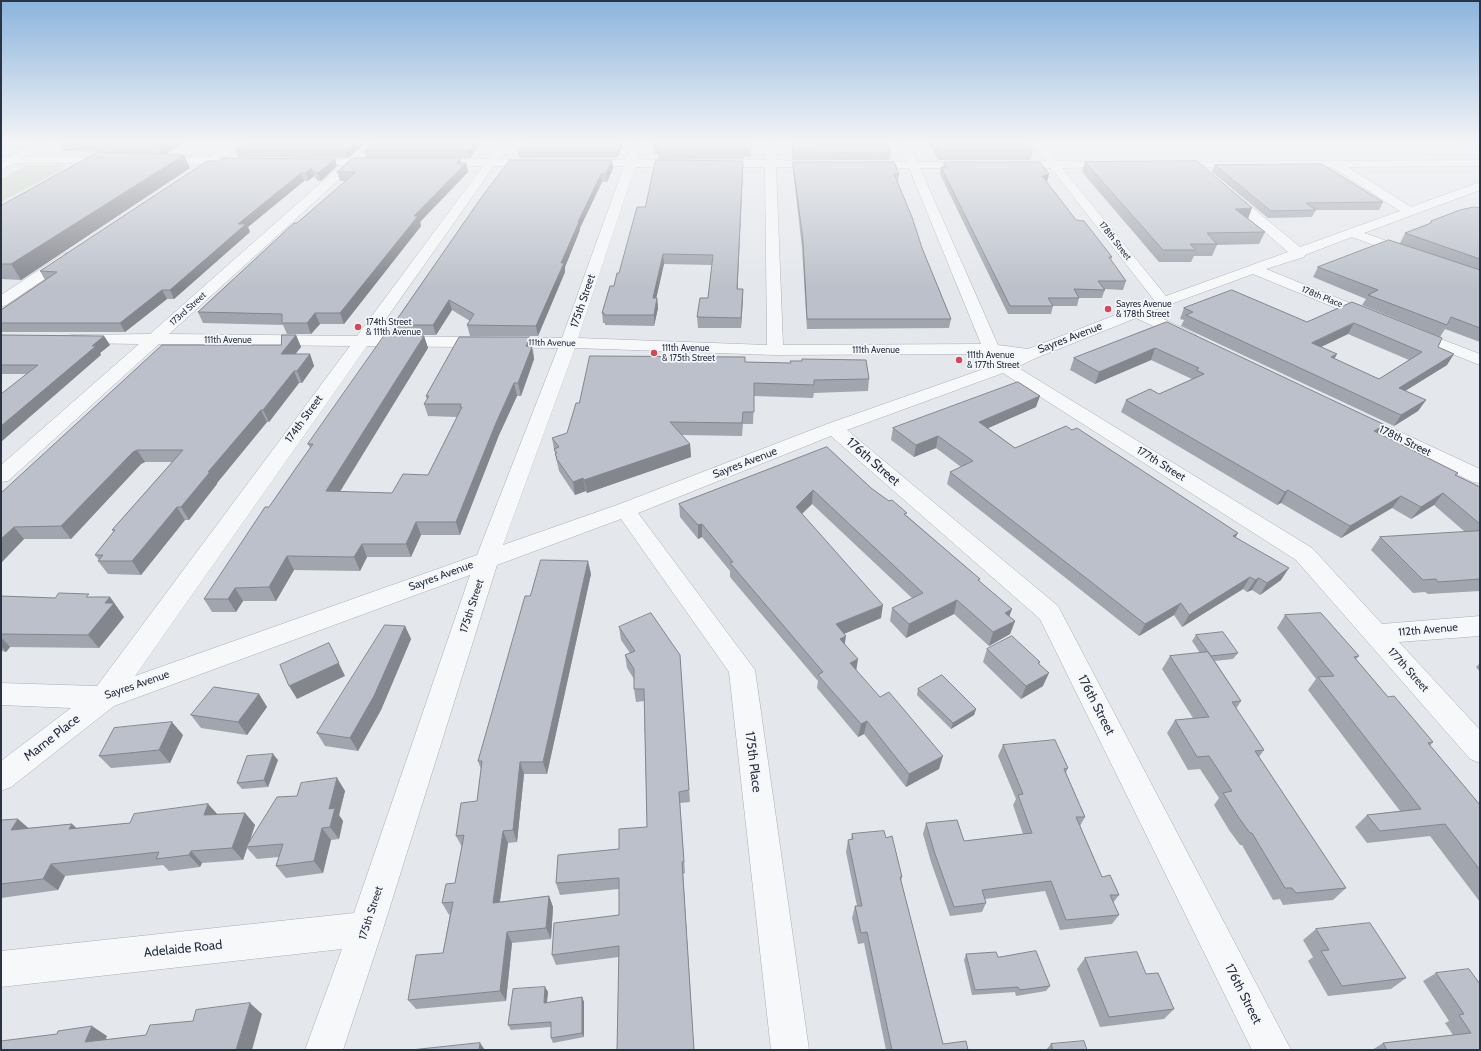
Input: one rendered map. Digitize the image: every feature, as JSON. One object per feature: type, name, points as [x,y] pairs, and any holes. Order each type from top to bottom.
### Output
[{"type":"street","name":"173rd Street","points":[[1,476],[320,191]]},
{"type":"street","name":"174th Street","points":[[104,698],[470,191]]},
{"type":"street","name":"175th Street","points":[[324,1050],[366,929],[487,559],[569,343],[621,191]]},
{"type":"street","points":[[772,191],[775,350]]},
{"type":"street","name":"177th Street","points":[[923,191],[991,349],[1005,367],[1304,554],[1480,750]]},
{"type":"street","name":"178th Street","points":[[1075,191],[1164,303]]},
{"type":"street","points":[[1226,191],[1299,254]]},
{"type":"street","points":[[1378,191],[1410,212]]},
{"type":"street","name":"Sayres Avenue","points":[[1,694],[104,698],[625,510],[834,428],[1005,367],[1030,354],[1136,312],[1299,254],[1467,191]]},
{"type":"street","points":[[1439,202],[1458,208]]},
{"type":"street","points":[[1352,233],[1423,258]]},
{"type":"street","points":[[1,302],[78,250]]},
{"type":"street","name":"178th Place","points":[[1254,269],[1384,322]]},
{"type":"street","points":[[1136,312],[1202,343]]},
{"type":"street","points":[[1399,328],[1480,360]]},
{"type":"street","name":"111th Avenue","points":[[57,338],[569,343],[775,350],[991,349],[1030,354]]},
{"type":"street","name":"178th Street","points":[[1337,409],[1480,477]]},
{"type":"street","name":"176th Street","points":[[834,428],[1049,613],[1272,1050]]},
{"type":"street","name":"175th Place","points":[[625,510],[742,670],[790,1050]]},
{"type":"street","name":"112th Avenue","points":[[1376,634],[1480,626]]},
{"type":"street","name":"Marne Place","points":[[1,778],[104,698]]},
{"type":"street","name":"Adelaide Road","points":[[1,969],[366,929]]},
{"type":"green space","points":[[1,191],[22,191],[1,202]]},
{"type":"building","points":[[28,191],[127,191],[11,264],[1,264],[1,206]]},
{"type":"building","points":[[161,191],[279,191],[238,224],[246,224],[170,290],[162,290],[120,323],[1,323],[1,310],[57,272],[40,271]]},
{"type":"building","points":[[334,191],[438,191],[414,216],[418,216],[340,313],[315,313],[307,323],[282,323],[282,314],[198,312],[294,223],[297,223]]},
{"type":"building","points":[[486,191],[593,191],[578,222],[561,263],[564,263],[536,326],[467,325],[474,314],[449,300],[433,325],[393,325]]},
{"type":"building","points":[[649,191],[742,191],[737,289],[743,289],[741,318],[697,317],[700,298],[708,298],[713,255],[663,254],[653,298],[657,298],[654,315],[604,315],[604,313],[602,313],[610,286],[614,286],[617,273],[619,273],[637,207],[645,207]]},
{"type":"building","points":[[797,191],[901,191],[912,217],[922,248],[951,319],[807,319],[803,240]]},
{"type":"building","points":[[953,191],[1054,191],[1076,220],[1084,221],[1112,257],[1109,257],[1126,281],[1098,281],[1105,290],[1074,289],[1079,298],[1048,298],[1053,306],[1010,306]]},
{"type":"building","points":[[1111,191],[1232,191],[1252,208],[1235,209],[1265,232],[1207,233],[1217,244],[1190,244],[1196,250],[1163,250]]},
{"type":"building","points":[[1247,191],[1365,191],[1383,202],[1306,203],[1316,210],[1271,211]]},
{"type":"building","points":[[1474,207],[1480,208],[1480,259],[1405,233],[1460,210]]},
{"type":"building","points":[[1389,240],[1480,270],[1480,328],[1451,317],[1447,325],[1368,295],[1378,290],[1318,267]]},
{"type":"building","points":[[1232,290],[1307,322],[1352,302],[1442,338],[1438,347],[1454,354],[1399,388],[1426,400],[1401,415],[1186,315],[1193,312],[1184,308]],"holes":[[[1354,323],[1422,352],[1379,379],[1331,357],[1337,354],[1312,343]]]},
{"type":"building","points":[[1167,322],[1385,425],[1374,431],[1458,473],[1455,475],[1480,487],[1480,524],[1443,493],[1421,507],[1401,496],[1350,526],[1288,490],[1285,492],[1126,400],[1150,389],[1159,394],[1204,374],[1196,370],[1199,368],[1155,348],[1099,372],[1074,358]]},
{"type":"building","points":[[1,335],[104,336],[92,346],[96,346],[1,426],[1,394],[38,365],[1,365]]},
{"type":"building","points":[[282,335],[296,335],[281,354],[310,354],[297,371],[294,371],[263,410],[261,410],[208,472],[210,472],[181,507],[177,507],[132,561],[98,561],[103,555],[95,555],[115,530],[112,530],[183,450],[137,450],[133,452],[61,526],[14,527],[1,539],[1,493],[162,345],[281,345]]},
{"type":"building","points":[[384,336],[424,336],[326,491],[392,493],[403,474],[428,475],[462,407],[460,407],[461,404],[424,404],[429,396],[426,396],[459,337],[530,337],[526,346],[532,347],[518,383],[514,383],[496,423],[456,522],[416,522],[406,544],[362,544],[354,557],[287,556],[269,587],[235,588],[228,599],[204,599],[265,507],[269,507],[313,444],[308,444]]},
{"type":"building","points":[[590,356],[745,357],[745,362],[791,363],[790,361],[802,361],[802,359],[866,360],[869,379],[814,380],[814,385],[754,383],[754,412],[743,412],[742,423],[670,422],[690,444],[584,480],[583,478],[573,482],[556,458],[555,454],[557,453],[554,449],[559,447],[552,438],[567,433],[576,403],[579,403]]},
{"type":"building","points":[[1018,382],[1040,396],[979,422],[1015,448],[1066,426],[1072,430],[1077,428],[1238,533],[1233,536],[1289,568],[1267,583],[1259,578],[1255,580],[1250,577],[1189,615],[1181,603],[1145,624],[950,472],[973,461],[938,436],[916,445],[893,428]]},
{"type":"building","points":[[827,447],[871,488],[889,501],[892,500],[907,513],[904,514],[980,579],[978,580],[1012,609],[1005,613],[1015,621],[993,632],[957,600],[909,624],[892,608],[923,593],[813,490],[796,507],[883,605],[836,624],[846,636],[840,639],[858,659],[850,663],[880,697],[889,692],[943,756],[909,774],[867,721],[861,724],[818,675],[823,672],[730,563],[733,562],[702,524],[698,525],[679,504]]},
{"type":"building","points":[[1480,531],[1480,579],[1438,582],[1436,579],[1423,580],[1380,537]]},
{"type":"building","points":[[541,560],[588,561],[543,762],[520,762],[513,830],[503,831],[493,903],[549,896],[546,928],[507,932],[500,991],[408,1000],[416,955],[443,953],[453,902],[442,903],[446,884],[455,883],[464,835],[456,836],[461,803],[477,801],[482,761],[478,761],[525,596],[530,596]]},
{"type":"building","points":[[59,593],[89,594],[86,597],[110,597],[105,603],[114,603],[88,635],[1,634],[1,596],[55,598]]},
{"type":"building","points":[[651,613],[680,655],[689,790],[679,792],[694,1050],[617,1050],[619,946],[552,955],[554,923],[619,915],[619,878],[556,883],[558,855],[619,849],[619,829],[647,827],[644,689],[634,689],[634,669],[625,655],[635,651],[619,627]]},
{"type":"building","points":[[1321,613],[1359,656],[1354,657],[1388,697],[1394,696],[1433,742],[1428,743],[1480,805],[1480,870],[1445,824],[1380,831],[1367,815],[1421,809],[1318,677],[1334,676],[1285,615]]},
{"type":"building","points":[[385,625],[405,626],[374,696],[350,738],[317,733]]},
{"type":"building","points":[[1223,632],[1238,653],[1211,656],[1196,635]]},
{"type":"building","points":[[1012,636],[1040,662],[1038,663],[1049,673],[1026,686],[987,649]]},
{"type":"building","points":[[329,643],[339,663],[289,686],[280,665]]},
{"type":"building","points":[[1208,652],[1241,701],[1232,702],[1264,750],[1255,751],[1346,888],[1296,893],[1292,888],[1285,888],[1252,833],[1250,833],[1239,818],[1223,793],[1232,791],[1209,756],[1197,757],[1175,720],[1209,717],[1170,656]]},
{"type":"building","points":[[942,675],[976,709],[953,723],[918,689]]},
{"type":"building","points":[[214,687],[259,694],[238,722],[191,715]]},
{"type":"building","points":[[172,722],[159,750],[99,756],[114,728]]},
{"type":"building","points":[[1055,740],[1068,768],[1064,769],[1085,817],[1076,817],[1102,877],[1110,875],[1119,895],[1110,895],[1119,915],[1066,920],[1051,881],[982,890],[986,903],[954,907],[934,851],[926,823],[957,820],[964,841],[1032,833],[1018,795],[1023,794],[1003,745]]},
{"type":"building","points":[[273,754],[264,780],[237,783],[247,756]]},
{"type":"building","points":[[337,778],[329,809],[335,808],[330,827],[322,828],[314,861],[276,866],[283,844],[246,847],[277,797],[297,796],[301,783]]},
{"type":"building","points":[[208,804],[204,815],[245,813],[232,848],[191,851],[189,855],[156,859],[159,852],[51,864],[43,879],[1,884],[1,820],[18,819],[11,830],[72,824],[69,829],[130,823],[134,814]]},
{"type":"building","points":[[884,831],[886,838],[892,836],[902,877],[900,877],[943,1044],[966,1041],[968,1050],[892,1050],[867,932],[861,933],[855,906],[862,906],[848,840],[853,839],[852,834]]},
{"type":"building","points":[[1370,923],[1406,978],[1342,986],[1321,951],[1329,950],[1316,929]]},
{"type":"building","points":[[1036,951],[1050,986],[1020,990],[1018,987],[975,990],[966,954],[996,952],[998,957]]},
{"type":"building","points":[[1137,952],[1146,974],[1158,973],[1174,1009],[1109,1017],[1085,958]]},
{"type":"building","points":[[1469,969],[1480,984],[1480,1050],[1387,1050],[1383,1043],[1471,1033],[1459,1015],[1464,1014],[1436,973]]},
{"type":"building","points":[[545,987],[544,1003],[582,997],[582,1033],[551,1038],[551,1022],[508,1025],[513,989]]},
{"type":"building","points":[[250,1003],[236,1050],[1,1050],[1,1041],[57,1034],[58,1031],[92,1026],[85,1042],[146,1035],[150,1025],[193,1021],[196,1010]]},
{"type":"building","points":[[1084,1041],[1087,1050],[1053,1050],[1051,1044]]},
{"type":"building","points":[[480,1043],[479,1050],[411,1050]]},
{"type":"place","name":"Sayres Avenue & 178th Street","points":[[1108,309]]},
{"type":"place","name":"174th Street & 111th Avenue","points":[[358,327]]},
{"type":"place","name":"111th Avenue & 175th Street","points":[[654,353]]},
{"type":"place","name":"111th Avenue & 177th Street","points":[[959,360]]}]
